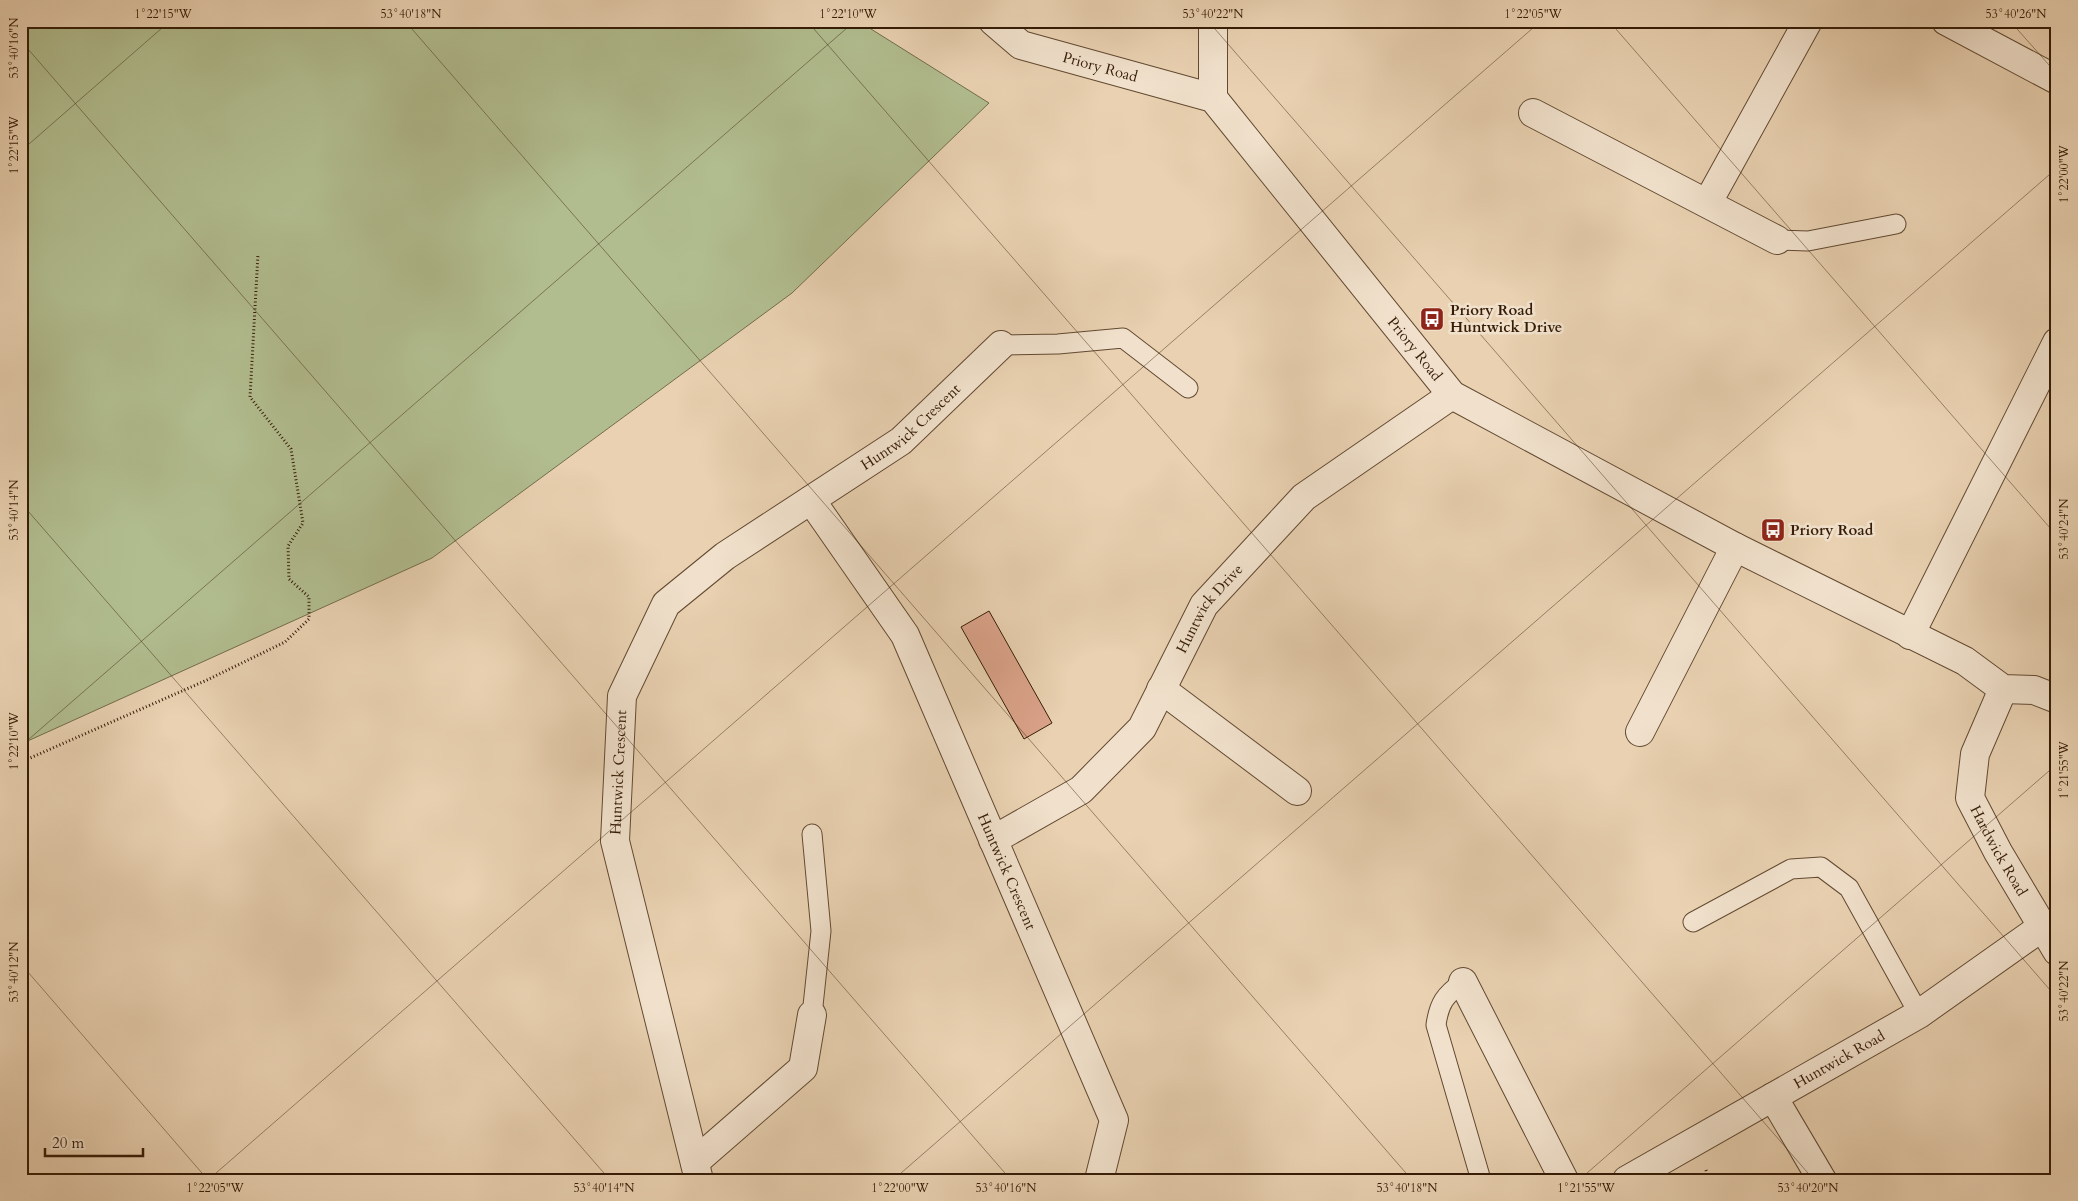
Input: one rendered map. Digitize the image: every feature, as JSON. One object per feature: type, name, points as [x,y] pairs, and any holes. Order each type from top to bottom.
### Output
[{"type":"street","name":"Priory Road","points":[[993,21],[1021,45],[1213,98],[1452,395],[1735,547],[1965,661],[2003,689]]},
{"type":"street","points":[[1213,21],[1213,98]]},
{"type":"street","points":[[1708,202],[1808,21]]},
{"type":"street","points":[[1946,21],[2057,80]]},
{"type":"street","points":[[1533,113],[1708,202],[1777,240]]},
{"type":"street","points":[[1910,635],[2057,342]]},
{"type":"street","name":"Huntwick Crescent","points":[[697,1171],[615,841],[622,696],[666,604],[725,556],[901,440],[1001,344]]},
{"type":"street","name":"Huntwick Drive","points":[[993,840],[1080,790],[1142,728],[1204,605],[1304,497],[1452,395]]},
{"type":"street","name":"Huntwick Crescent","points":[[811,500],[905,635],[1114,1120],[1099,1180]]},
{"type":"street","points":[[1640,732],[1735,547]]},
{"type":"street","points":[[1161,689],[1297,791]]},
{"type":"street","points":[[2003,689],[2034,690],[2057,699]]},
{"type":"street","name":"Hardwick Road","points":[[2003,689],[1975,754],[1970,798],[1998,852],[2057,951]]},
{"type":"street","name":"Huntwick Road","points":[[1627,1180],[1919,1014],[2042,926]]},
{"type":"street","points":[[1463,982],[1564,1180]]},
{"type":"street","points":[[697,1171],[803,1068],[812,1015]]},
{"type":"street","points":[[1773,1097],[1822,1180]]},
{"type":"lane","points":[[1777,240],[1808,241],[1896,224]]},
{"type":"lane","points":[[1001,344],[1058,344],[1123,338],[1188,388]]},
{"type":"lane","points":[[812,834],[821,931],[812,1015]]},
{"type":"lane","points":[[1693,922],[1791,869],[1821,868],[1849,888],[1919,1014]]},
{"type":"lane","points":[[1463,982],[1450,991],[1438,1007],[1436,1025],[1481,1180]]},
{"type":"path","points":[[21,762],[206,680],[285,642],[308,618],[309,597],[289,579],[288,546],[303,523],[291,449],[250,397],[258,254]]},
{"type":"green space","points":[[21,21],[866,21],[871,29],[989,103],[792,293],[432,558],[21,744]]},
{"type":"building","points":[[989,611],[1052,723],[1024,739],[961,627]]},
{"type":"place","name":"Priory Road Huntwick Drive","points":[[1432,319]]},
{"type":"place","name":"Priory Road","points":[[1773,530]]}]
